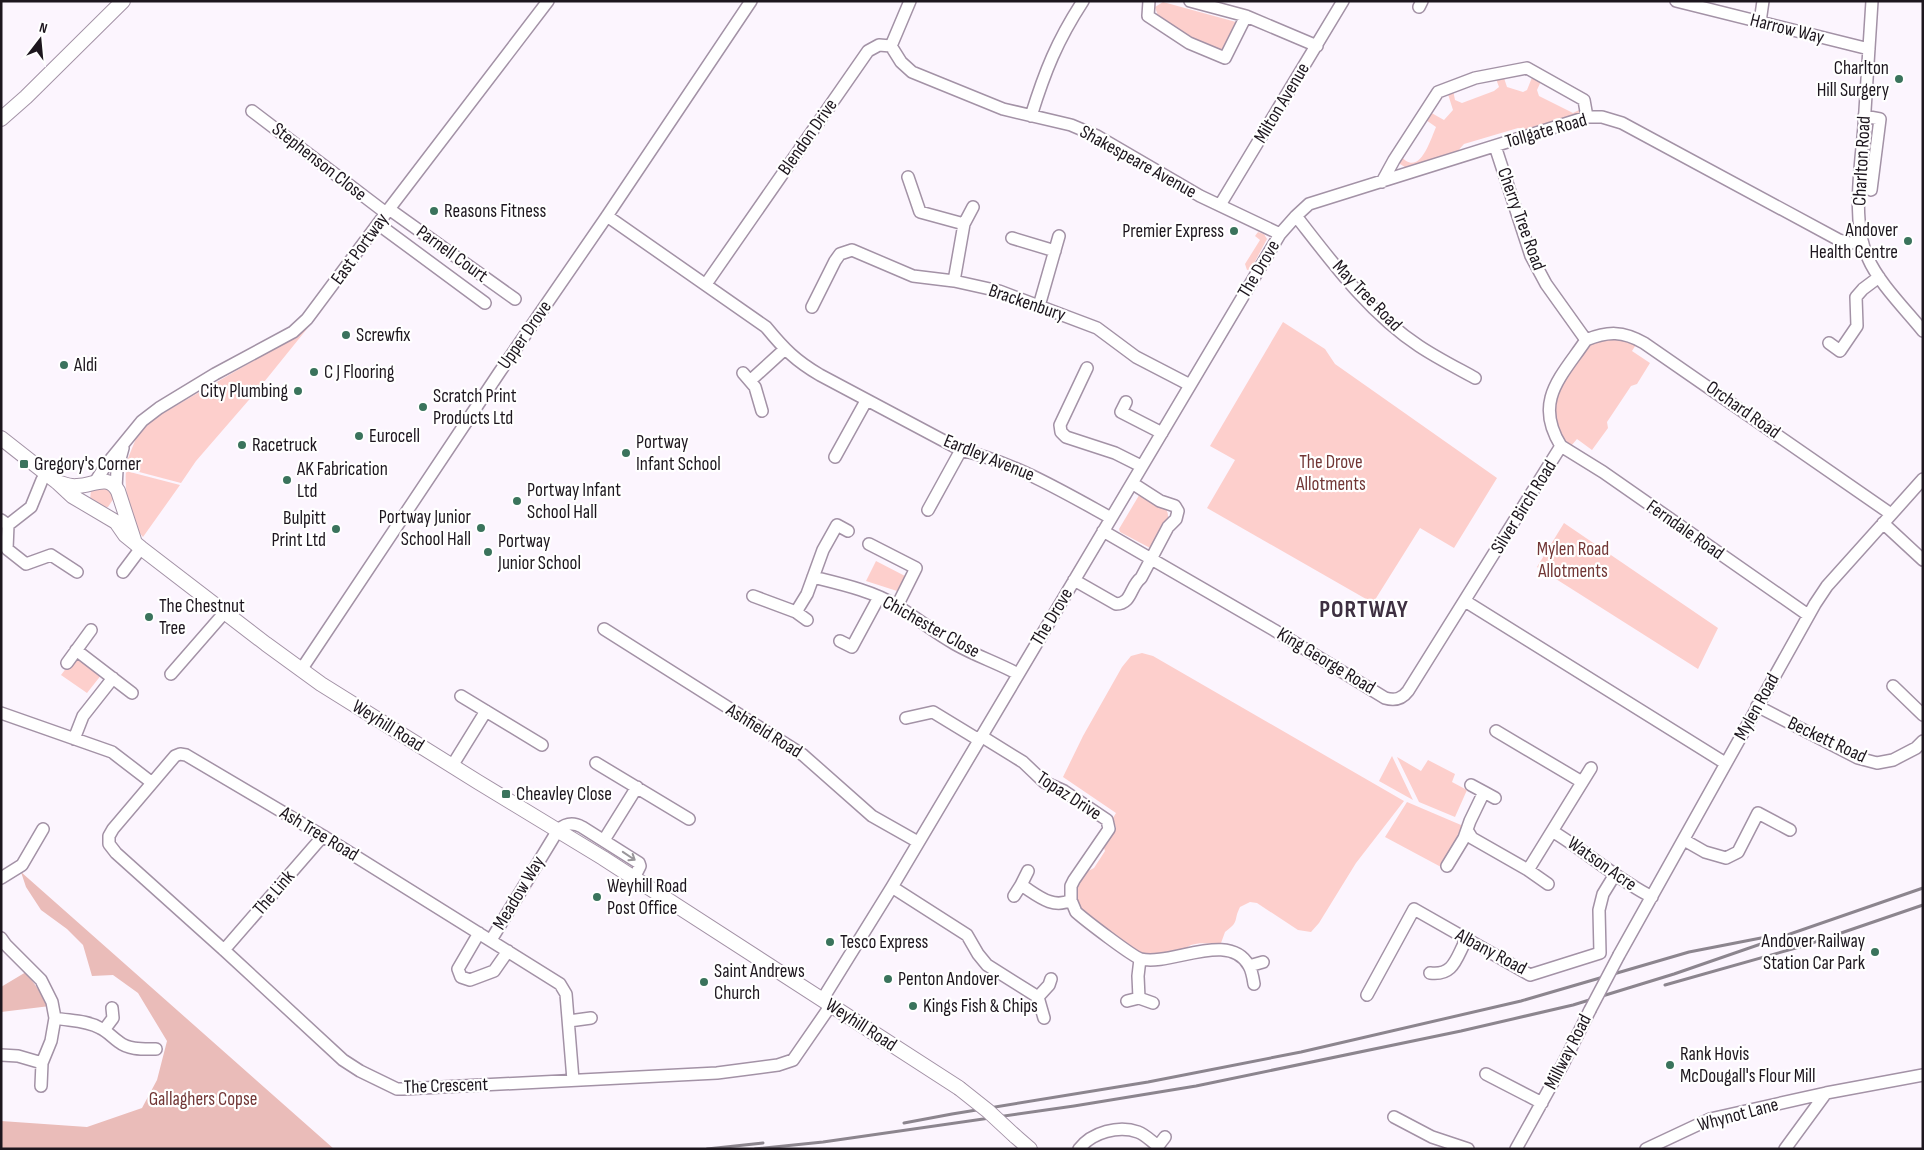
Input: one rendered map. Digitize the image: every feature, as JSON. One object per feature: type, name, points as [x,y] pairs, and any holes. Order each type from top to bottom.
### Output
[{"type":"main road","points":[[1,119],[26,98],[123,1]]},
{"type":"main road","name":"Weyhill Road","points":[[1,438],[72,496],[116,522],[125,535],[301,670],[634,878],[959,1088],[1030,1149]]},
{"type":"main road","name":"Weyhill Road","points":[[52,478],[73,486],[108,481],[118,493]]},
{"type":"main road","points":[[88,506],[86,492],[93,483]]},
{"type":"main road","points":[[101,513],[113,509],[118,493]]},
{"type":"main road","points":[[118,493],[138,545]]},
{"type":"street","name":"East Portway","points":[[93,483],[142,421],[159,408],[215,374],[293,332],[300,326],[548,1]]},
{"type":"street","name":"Upper Drove","points":[[301,670],[751,1]]},
{"type":"street","points":[[891,46],[910,1]]},
{"type":"street","points":[[1032,116],[1044,76],[1059,40],[1083,1]]},
{"type":"street","points":[[1150,1],[1148,16],[1189,43],[1225,58],[1246,16]]},
{"type":"street","points":[[1190,1],[1246,16],[1318,46]]},
{"type":"street","name":"Milton Avenue","points":[[1220,205],[1318,46],[1343,1]]},
{"type":"street","name":"Harrow Way","points":[[1676,1],[1869,49]]},
{"type":"street","points":[[1760,22],[1763,1]]},
{"type":"street","name":"Charlton Road","points":[[1872,1],[1860,191],[1859,216],[1862,242],[1868,259],[1879,277],[1923,331]]},
{"type":"street","name":"Blendon Drive","points":[[706,284],[868,50],[879,45],[891,46]]},
{"type":"street","name":"Shakespeare Avenue","points":[[891,46],[901,62],[912,72],[1003,109],[1071,125],[1097,136],[1200,196],[1280,234]]},
{"type":"street","points":[[1382,182],[1438,92],[1475,78],[1527,68],[1584,100],[1587,117]]},
{"type":"street","name":"Stephenson Close","points":[[252,111],[387,211]]},
{"type":"street","points":[[1864,116],[1880,119],[1870,190]]},
{"type":"street","name":"Tollgate Road","points":[[1280,234],[1309,204],[1587,117],[1602,117],[1622,123],[1839,240],[1850,244],[1862,242]]},
{"type":"street","name":"Cherry Tree Road","points":[[1495,146],[1531,256],[1546,284],[1586,340]]},
{"type":"street","points":[[1394,160],[1403,175]]},
{"type":"street","points":[[908,177],[920,212],[964,224]]},
{"type":"street","points":[[954,281],[964,224],[974,207]]},
{"type":"street","name":"Parnell Court","points":[[387,211],[514,299]]},
{"type":"street","name":"Eardley Avenue","points":[[607,216],[766,327],[799,363],[866,401],[961,450],[987,456],[1035,476],[1110,518]]},
{"type":"street","name":"May Tree Road","points":[[1296,216],[1371,307],[1419,346],[1475,378]]},
{"type":"street","points":[[378,224],[485,303]]},
{"type":"street","name":"The Drove","points":[[826,1003],[918,842],[1280,234]]},
{"type":"street","points":[[1039,306],[1059,236]]},
{"type":"street","points":[[1012,238],[1055,251]]},
{"type":"street","name":"Brackenbury","points":[[812,307],[835,260],[840,254],[852,250],[913,276],[954,281],[999,292],[1097,328],[1136,357],[1190,385]]},
{"type":"street","points":[[1829,344],[1840,351],[1857,326],[1856,297],[1879,277]]},
{"type":"street","name":"Orchard Road","points":[[1586,340],[1608,333],[1618,333],[1630,335],[1644,342],[1891,514]]},
{"type":"street","name":"Silver Birch Road","points":[[1486,567],[1561,446],[1552,429],[1548,412],[1549,403],[1555,386],[1586,340]]},
{"type":"street","points":[[762,411],[756,387],[747,377],[785,349]]},
{"type":"street","points":[[1087,368],[1060,425],[1061,432],[1066,437],[1115,453],[1141,466]]},
{"type":"street","points":[[835,457],[866,401]]},
{"type":"street","points":[[1126,402],[1121,412],[1162,434]]},
{"type":"street","name":"East Portway","points":[[118,493],[117,470],[125,444]]},
{"type":"street","name":"Ferndale Road","points":[[1561,446],[1603,472],[1808,615]]},
{"type":"street","points":[[928,510],[961,450]]},
{"type":"street","points":[[52,478],[42,480],[31,507],[4,523],[7,550],[26,564],[51,555],[77,572]]},
{"type":"street","name":"Mylen Road","points":[[1619,955],[1808,615],[1827,586],[1923,479]]},
{"type":"street","points":[[1074,580],[1116,604],[1122,604],[1127,601],[1136,582],[1141,578],[1168,527],[1176,519],[1178,510],[1175,506],[1160,501],[1132,483]]},
{"type":"street","points":[[796,612],[807,594],[834,523],[848,531]]},
{"type":"street","points":[[1883,523],[1923,560]]},
{"type":"street","name":"King George Road","points":[[1103,530],[1390,699],[1395,700],[1405,695],[1486,567]]},
{"type":"street","points":[[869,544],[916,568],[897,606]]},
{"type":"street","points":[[123,572],[138,545]]},
{"type":"street","name":"Chichester Close","points":[[814,577],[879,597],[897,606],[934,632],[965,650],[998,663],[1018,674]]},
{"type":"street","points":[[753,596],[796,612],[807,620]]},
{"type":"street","points":[[840,641],[851,651],[879,597]]},
{"type":"street","points":[[1466,600],[1725,764]]},
{"type":"street","points":[[171,674],[224,612]]},
{"type":"street","name":"Ashfield Road","points":[[604,629],[803,754],[872,816],[918,842]]},
{"type":"street","points":[[67,663],[91,630]]},
{"type":"street","points":[[76,650],[132,693]]},
{"type":"street","points":[[74,738],[83,716],[113,678]]},
{"type":"street","points":[[1892,686],[1923,715]]},
{"type":"street","points":[[461,696],[542,745]]},
{"type":"street","name":"Beckett Road","points":[[1757,706],[1858,758],[1877,763],[1893,760],[1916,748],[1923,741]]},
{"type":"street","points":[[452,766],[486,711]]},
{"type":"street","name":"Topaz Drive","points":[[906,718],[933,712],[1023,762],[1044,782],[1064,791],[1107,820],[1108,829],[1072,886],[1071,900]]},
{"type":"street","points":[[1,713],[112,752],[151,782]]},
{"type":"street","points":[[1496,731],[1582,782]]},
{"type":"street","name":"Ash Tree Road","points":[[151,782],[175,756],[180,754],[186,755],[323,836],[491,940]]},
{"type":"street","points":[[596,763],[689,819]]},
{"type":"street","name":"Watson Acre","points":[[1528,870],[1591,768]]},
{"type":"street","name":"The Crescent","points":[[151,782],[110,833],[109,844],[126,862],[342,1060],[393,1088],[717,1073],[788,1063],[795,1058],[826,1003]]},
{"type":"street","points":[[1471,785],[1495,798]]},
{"type":"street","points":[[604,840],[637,787]]},
{"type":"street","points":[[1447,866],[1467,830],[1484,792]]},
{"type":"street","points":[[1684,840],[1705,852],[1726,858],[1738,852],[1758,813],[1790,830]]},
{"type":"street","points":[[558,830],[566,824],[577,824],[604,840],[639,863],[639,869],[634,878]]},
{"type":"street","points":[[1,878],[22,865],[43,829]]},
{"type":"street","name":"Meadow Way","points":[[558,830],[491,940],[563,987],[566,994],[569,1020],[572,1080]]},
{"type":"street","points":[[1467,830],[1472,838],[1528,870],[1548,884]]},
{"type":"street","name":"Watson Acre","points":[[1552,831],[1567,840],[1614,876],[1652,897]]},
{"type":"street","name":"The Link","points":[[224,950],[323,836]]},
{"type":"street","points":[[1014,896],[1028,871]]},
{"type":"street","name":"Albany Road","points":[[1367,995],[1416,904],[1466,940],[1530,975],[1600,953],[1599,910],[1603,894],[1614,876]]},
{"type":"street","points":[[1021,885],[1050,903],[1064,904],[1071,900],[1076,912],[1140,959],[1224,949],[1239,954],[1249,966],[1254,984]]},
{"type":"street","points":[[892,887],[968,935],[978,954],[987,965],[1038,997],[1044,1018]]},
{"type":"street","name":"Meadow Way","points":[[479,933],[458,970],[461,978],[470,980],[494,971],[508,951]]},
{"type":"street","points":[[1,938],[41,980],[52,1002],[54,1018],[51,1041],[42,1063],[41,1086]]},
{"type":"street","points":[[1430,973],[1439,974],[1450,969],[1466,940]]},
{"type":"street","name":"Millway Road","points":[[1516,1149],[1542,1104],[1619,955]]},
{"type":"street","points":[[1139,998],[1138,976],[1140,959]]},
{"type":"street","points":[[1249,966],[1263,962]]},
{"type":"street","points":[[1038,997],[1051,979]]},
{"type":"street","points":[[1127,1001],[1139,998],[1153,1003]]},
{"type":"street","points":[[104,1030],[113,1018],[112,1008]]},
{"type":"street","points":[[54,1018],[90,1024],[104,1030],[120,1044],[128,1047],[139,1050],[156,1049]]},
{"type":"street","points":[[569,1020],[591,1018]]},
{"type":"street","points":[[1,1055],[18,1056],[42,1063]]},
{"type":"street","points":[[1487,1073],[1542,1104]]},
{"type":"street","name":"Whynot Lane","points":[[1646,1149],[1710,1119],[1826,1093],[1923,1075]]},
{"type":"street","points":[[1785,1149],[1826,1093]]},
{"type":"street","points":[[1394,1117],[1432,1137],[1468,1149]]},
{"type":"street","points":[[1079,1149],[1088,1140],[1113,1130],[1131,1130],[1141,1133],[1158,1146],[1165,1137]]},
{"type":"green space","points":[[1163,2],[1236,22],[1221,52],[1189,37],[1159,19],[1155,7]]},
{"type":"green space","points":[[1503,75],[1507,87],[1523,92],[1527,90],[1533,75],[1542,79],[1537,90],[1539,96],[1573,113],[1579,110],[1580,102],[1582,112],[1529,130],[1518,128],[1464,144],[1456,153],[1408,169],[1400,164],[1400,155],[1413,163],[1423,155],[1427,148],[1436,127],[1423,118],[1428,111],[1444,120],[1453,110],[1447,91],[1453,90],[1455,100],[1462,103],[1494,91],[1499,87],[1495,76]]},
{"type":"green space","points":[[1258,232],[1264,234],[1267,239],[1251,269],[1247,270],[1245,264],[1260,240],[1255,236]]},
{"type":"green space","points":[[323,309],[260,387],[196,461],[181,483],[124,468],[137,436],[153,419],[289,340]]},
{"type":"green space","name":"The Drove Allotments","points":[[1283,322],[1325,349],[1335,364],[1497,478],[1454,548],[1420,528],[1373,603],[1207,508],[1235,460],[1210,446]]},
{"type":"green space","points":[[1611,337],[1637,343],[1632,351],[1650,363],[1637,384],[1631,386],[1607,422],[1608,428],[1592,450],[1577,439],[1571,446],[1563,439],[1554,420],[1555,396],[1583,350],[1592,342]]},
{"type":"green space","points":[[126,471],[180,485],[143,537],[138,531],[131,515],[126,487]]},
{"type":"green space","points":[[107,484],[114,498],[108,507],[100,508],[90,500],[91,490]]},
{"type":"green space","points":[[1141,492],[1162,505],[1168,517],[1162,534],[1152,549],[1120,532],[1119,529]]},
{"type":"green space","name":"Mylen Road Allotments","points":[[1564,523],[1718,628],[1698,669],[1537,567]]},
{"type":"green space","points":[[876,561],[905,576],[897,591],[866,581]]},
{"type":"green space","points":[[1142,653],[1153,656],[1404,801],[1356,863],[1319,923],[1311,932],[1298,930],[1257,903],[1250,902],[1240,907],[1234,923],[1225,932],[1221,943],[1195,944],[1173,954],[1153,955],[1134,951],[1081,912],[1074,892],[1086,870],[1094,868],[1105,851],[1104,848],[1116,828],[1113,818],[1116,813],[1063,777],[1083,736],[1122,667],[1131,656]]},
{"type":"green space","points":[[76,659],[82,660],[102,674],[87,693],[61,675],[71,662]]},
{"type":"green space","points":[[1392,756],[1413,800],[1379,781]]},
{"type":"green space","points":[[1397,757],[1421,771],[1428,760],[1455,774],[1452,782],[1467,790],[1455,817],[1419,802]]},
{"type":"green space","points":[[1407,802],[1461,825],[1462,835],[1441,867],[1385,837]]},
{"type":"green space","name":"Gallaghers Copse","points":[[21,872],[334,1149],[1,1149],[1,1121],[87,1127],[142,1108],[157,1080],[167,1041],[138,993],[113,975],[92,976],[83,945],[67,929],[41,910],[26,887]]},
{"type":"green space","points":[[26,972],[50,1006],[1,1012],[1,987]]},
{"type":"railway","points":[[755,1149],[823,1142],[1074,1106],[1196,1086],[1461,1031],[1573,1005],[1674,974],[1923,888]]},
{"type":"railway","points":[[1665,985],[1803,946],[1923,905]]},
{"type":"railway","points":[[904,1123],[1148,1082],[1301,1052],[1521,1001],[1689,952],[1761,938]]},
{"type":"railway","points":[[707,1149],[763,1143]]},
{"type":"place","name":"Charlton Hill Surgery","points":[[1899,79]]},
{"type":"place","name":"Reasons Fitness","points":[[434,211]]},
{"type":"place","name":"Premier Express","points":[[1234,231]]},
{"type":"place","name":"Andover Health Centre","points":[[1908,241]]},
{"type":"place","name":"Screwfix","points":[[346,335]]},
{"type":"place","name":"Aldi","points":[[64,365]]},
{"type":"place","name":"C J Flooring","points":[[314,372]]},
{"type":"place","name":"City Plumbing","points":[[298,391]]},
{"type":"place","name":"Scratch Print Products Ltd","points":[[423,407]]},
{"type":"place","name":"Eurocell","points":[[359,436]]},
{"type":"place","name":"Racetruck","points":[[242,445]]},
{"type":"place","name":"Portway Infant School","points":[[626,453]]},
{"type":"place","name":"Gregory's Corner","points":[[24,464]]},
{"type":"place","name":"AK Fabrication Ltd","points":[[287,480]]},
{"type":"place","name":"Portway Infant School Hall","points":[[517,501]]},
{"type":"place","name":"Portway Junior School Hall","points":[[481,528]]},
{"type":"place","name":"Bulpitt Print Ltd","points":[[336,529]]},
{"type":"place","name":"Portway Junior School","points":[[488,552]]},
{"type":"place","name":"The Chestnut Tree","points":[[149,617]]},
{"type":"place","name":"Cheavley Close","points":[[506,794]]},
{"type":"place","name":"Weyhill Road Post Office","points":[[597,897]]},
{"type":"place","name":"Tesco Express","points":[[830,942]]},
{"type":"place","name":"Andover Railway Station Car Park","points":[[1875,952]]},
{"type":"place","name":"Penton Andover","points":[[888,979]]},
{"type":"place","name":"Saint Andrews Church","points":[[704,982]]},
{"type":"place","name":"Kings Fish & Chips","points":[[913,1006]]},
{"type":"place","name":"Rank Hovis McDougall's Flour Mill","points":[[1670,1065]]},
{"type":"district","name":"PORTWAY","points":[[1364,609]]}]
